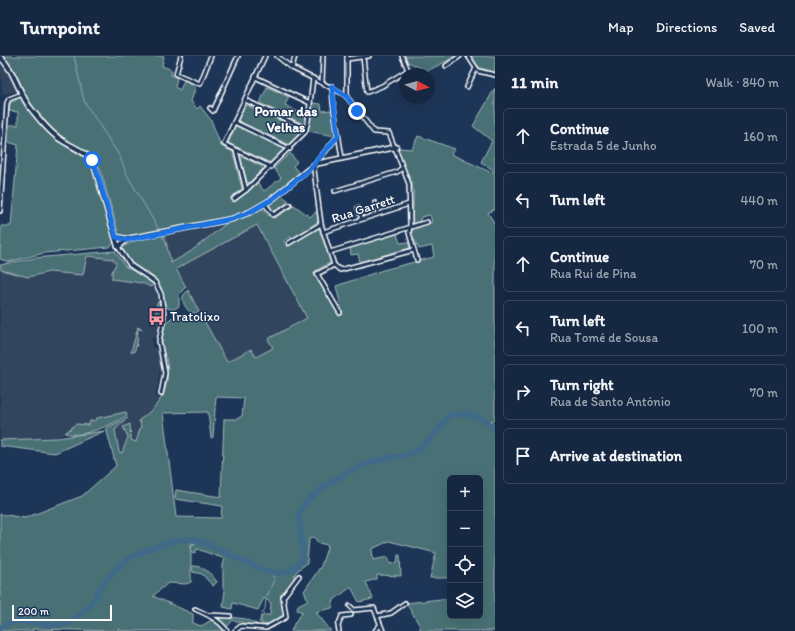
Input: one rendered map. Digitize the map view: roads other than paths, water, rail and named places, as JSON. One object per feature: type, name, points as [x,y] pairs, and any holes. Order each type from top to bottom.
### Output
[{"type":"street","points":[[181,56],[176,74],[200,84],[210,56]]},
{"type":"street","points":[[210,108],[213,111],[238,56]]},
{"type":"street","points":[[265,56],[224,144],[271,167]]},
{"type":"street","points":[[276,56],[292,68],[332,86],[347,97],[374,132],[389,133],[396,147],[402,168],[409,184],[410,204],[408,228],[417,260]]},
{"type":"street","points":[[292,68],[295,56]]},
{"type":"street","points":[[322,82],[324,56]]},
{"type":"street","points":[[347,97],[347,58],[369,56]]},
{"type":"street","points":[[363,57],[367,92],[382,86],[408,70],[402,56]]},
{"type":"street","points":[[446,66],[460,56]]},
{"type":"street","points":[[468,56],[478,71],[495,75]]},
{"type":"street","points":[[0,57],[12,71],[22,94],[31,109],[58,138],[83,151],[93,161],[118,247],[130,265],[152,279],[157,284],[162,302],[164,319],[159,341],[164,367],[161,394]]},
{"type":"street","points":[[467,87],[476,68]]},
{"type":"street","points":[[255,77],[310,103]]},
{"type":"street","points":[[234,198],[246,190],[290,149],[306,129],[313,78]]},
{"type":"street","points":[[332,86],[342,158]]},
{"type":"street","points":[[0,212],[6,140],[7,103],[9,99],[22,94]]},
{"type":"street","points":[[245,100],[306,129]]},
{"type":"street","points":[[234,122],[290,149]]},
{"type":"street","points":[[116,237],[127,240],[232,219],[265,204],[315,164],[338,136]]},
{"type":"street","points":[[0,140],[6,140]]},
{"type":"street","points":[[315,164],[396,147]]},
{"type":"street","points":[[236,150],[246,190]]},
{"type":"street","points":[[315,164],[321,224],[334,265],[340,270],[414,250]]},
{"type":"street","points":[[335,191],[397,172],[402,168]]},
{"type":"street","points":[[375,203],[378,213]]},
{"type":"street","points":[[265,204],[273,215],[290,205]]},
{"type":"street","name":"Rua Garrett","points":[[323,232],[378,213],[410,204]]},
{"type":"street","points":[[358,208],[362,219]]},
{"type":"street","points":[[330,252],[427,222]]},
{"type":"street","points":[[289,243],[321,224]]},
{"type":"street","points":[[118,247],[127,240]]},
{"type":"street","points":[[334,265],[317,274],[340,312]]},
{"type":"street","points":[[235,631],[239,626],[266,628],[286,617],[283,597],[299,576]]},
{"type":"street","points":[[377,616],[396,610],[405,603]]},
{"type":"street","points":[[350,606],[354,610],[374,608],[383,631]]},
{"type":"street","points":[[195,609],[209,615],[227,631]]},
{"type":"street","points":[[209,615],[230,616]]},
{"type":"street","points":[[339,631],[338,626],[342,616],[350,615]]},
{"type":"street","points":[[376,631],[380,625]]},
{"type":"waterway","points":[[74,56],[84,101],[120,157],[126,173],[159,230]]},
{"type":"waterway","points":[[162,235],[163,239]]},
{"type":"waterway","points":[[0,628],[8,624],[25,621],[51,625],[69,623],[90,605],[112,573],[129,558],[168,542],[187,539],[199,541],[264,570],[276,573],[286,572],[295,568],[300,562],[302,555],[299,520],[301,509],[314,494],[326,485],[366,464],[412,453],[423,446],[450,415],[463,414],[475,416],[486,421],[495,430]]},
{"type":"waterway","points":[[271,573],[274,578]]},
{"type":"waterway","points":[[267,596],[274,580]]},
{"type":"waterway","points":[[262,614],[265,609],[266,599]]},
{"type":"waterway","points":[[261,616],[260,619],[265,626]]},
{"type":"place","name":"Tratolixo","points":[[157,316]]},
{"type":"district","name":"Pomar das Velhas","points":[[286,120]]}]
